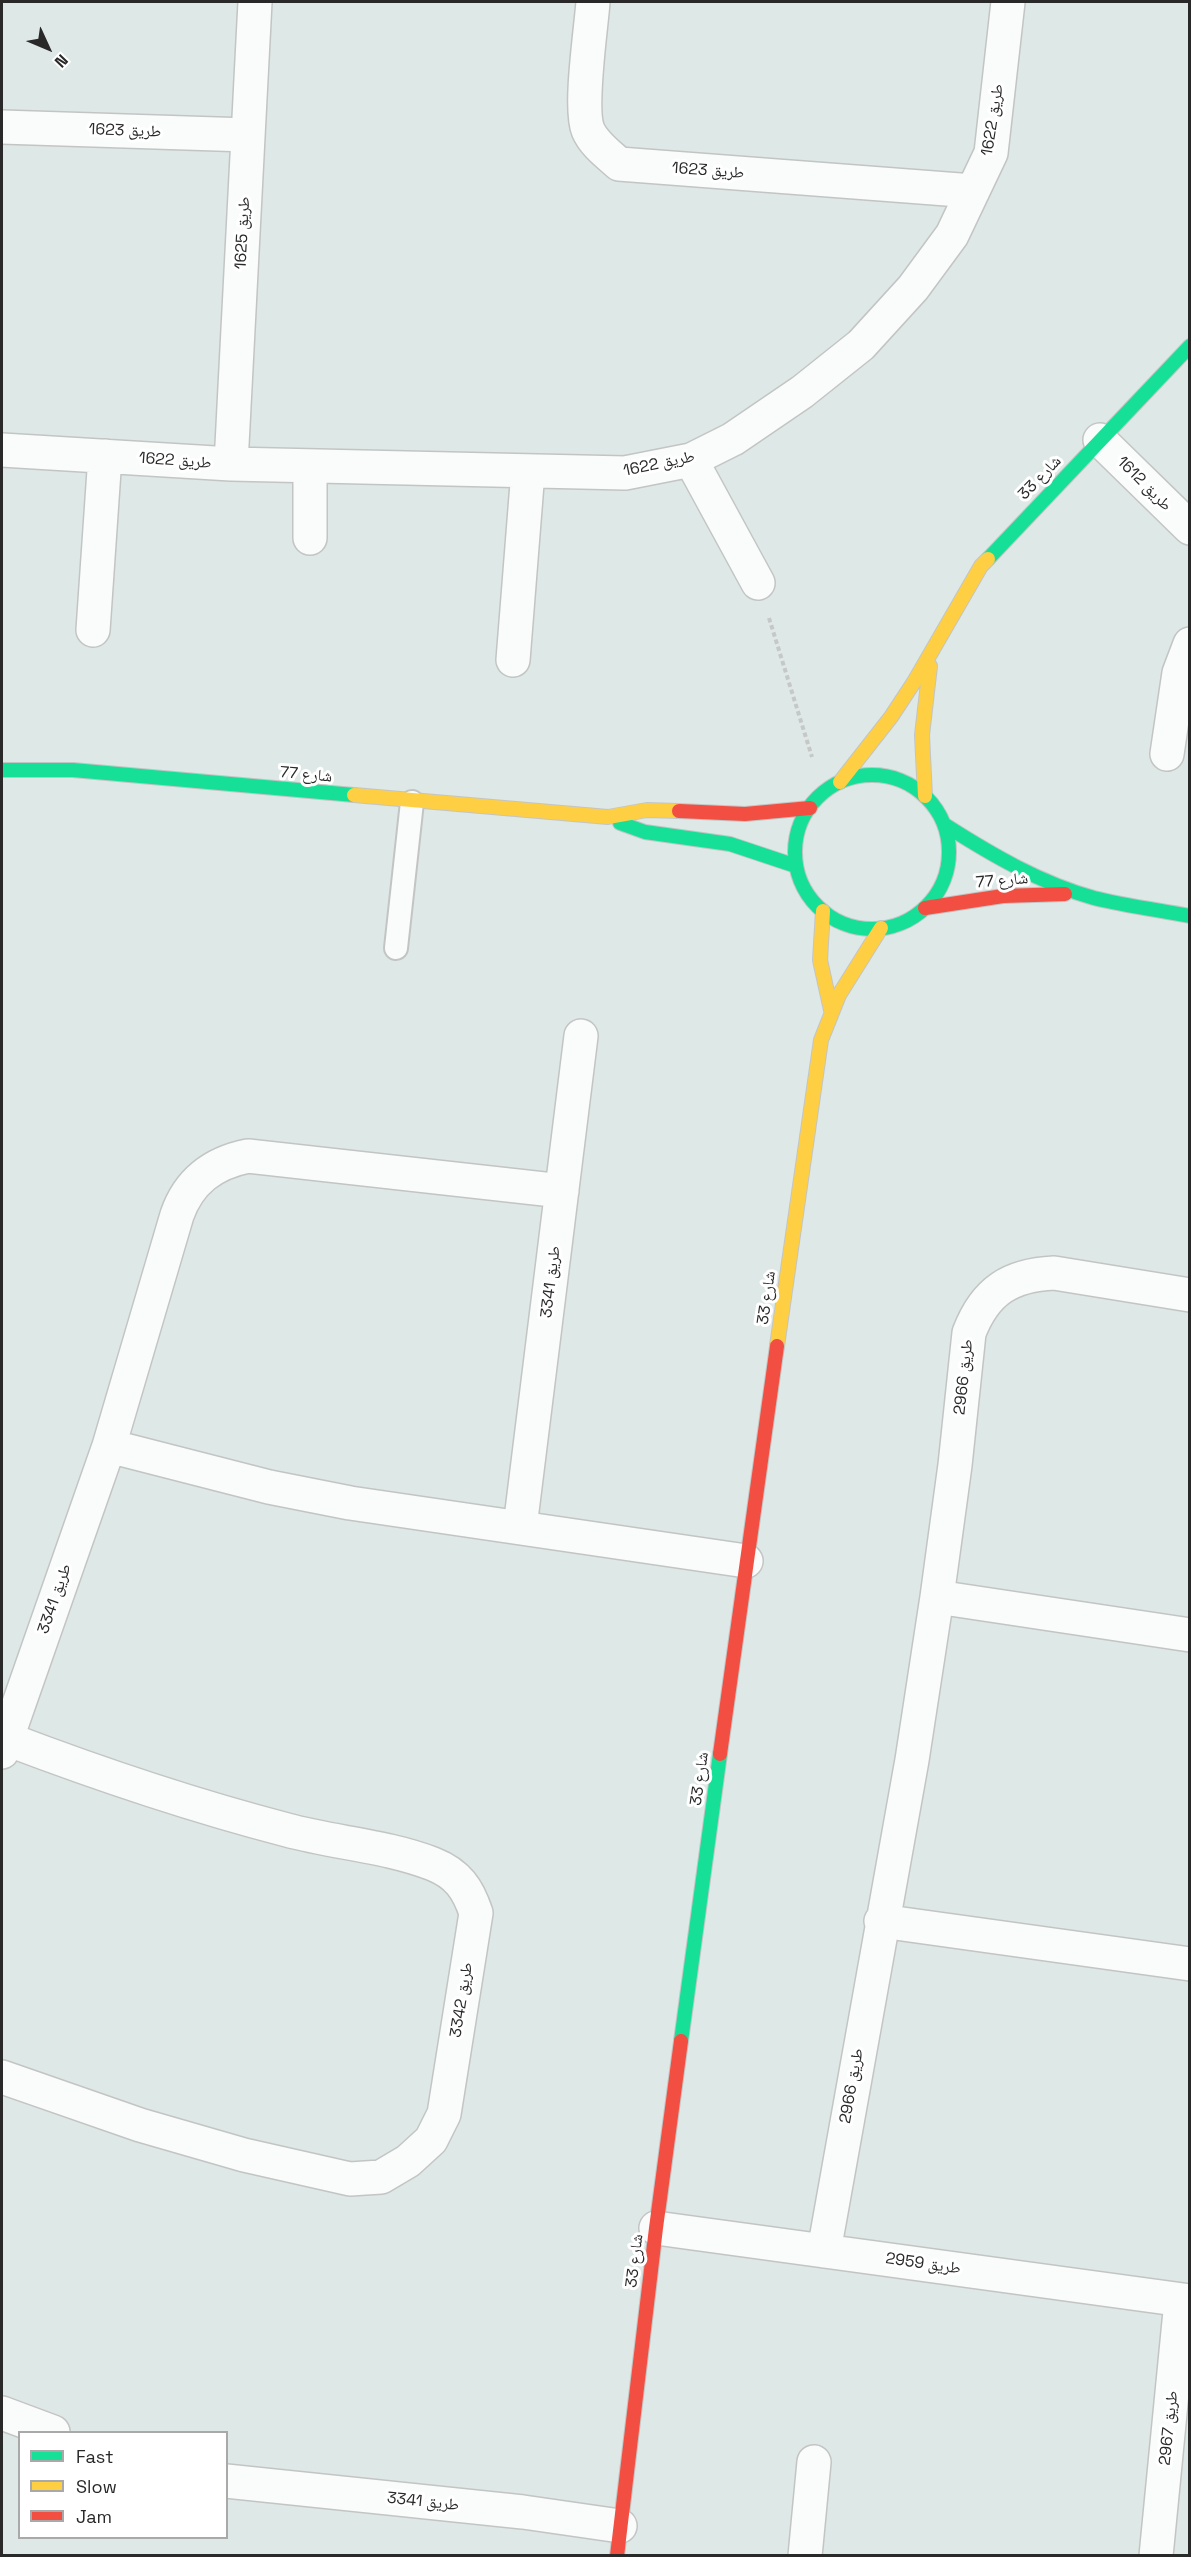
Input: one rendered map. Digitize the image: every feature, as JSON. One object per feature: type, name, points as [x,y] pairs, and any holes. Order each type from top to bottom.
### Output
[{"type":"street","name":"طريق 1625","points":[[231,464],[255,2]]},
{"type":"street","name":"طريق 1623","points":[[593,2],[584,104],[587,129],[598,145],[619,164],[973,191]]},
{"type":"street","name":"طريق 1622","points":[[2,450],[231,464],[625,473],[692,460],[743,432],[802,392],[861,345],[913,288],[952,235],[991,153],[1008,2]]},
{"type":"street","name":"طريق 1623","points":[[2,127],[248,135]]},
{"type":"street","name":"شارع 33","points":[[840,782],[891,717],[981,566],[1190,346]]},
{"type":"street","name":"طريق 1612","points":[[1100,440],[1190,528]]},
{"type":"street","points":[[93,630],[105,456]]},
{"type":"street","points":[[692,460],[758,583]]},
{"type":"street","points":[[310,466],[310,538]]},
{"type":"street","points":[[513,660],[528,471]]},
{"type":"street","points":[[1167,754],[1179,673],[1190,644]]},
{"type":"street","name":"شارع 33","points":[[925,796],[922,735],[924,705],[934,646]]},
{"type":"street","name":"شارع 77","points":[[2,770],[73,770],[412,802],[608,817],[647,810],[744,814],[810,808]]},
{"type":"street","points":[[876,775],[894,778],[911,785],[925,796],[937,809],[945,825],[949,861],[945,878],[937,894],[925,908],[905,921],[882,928],[861,928],[841,922],[823,911],[808,896],[796,866],[795,846],[810,808],[824,793],[840,782],[858,776],[876,775]]},
{"type":"street","name":"شارع 77","points":[[608,817],[634,829],[730,844],[796,866]]},
{"type":"street","name":"شارع 77","points":[[945,825],[1011,865],[1082,895]]},
{"type":"street","name":"شارع 77","points":[[925,908],[1003,896],[1082,895],[1190,916]]},
{"type":"street","points":[[823,911],[820,960],[831,1010]]},
{"type":"street","name":"شارع 33","points":[[618,2541],[656,2228],[746,1562],[821,1040],[844,982],[882,928]]},
{"type":"street","name":"طريق 3341","points":[[520,1527],[581,1036]]},
{"type":"street","name":"طريق 3341","points":[[4,1746],[109,1446],[177,1215],[185,1196],[198,1180],[212,1168],[229,1160],[248,1156],[562,1191]]},
{"type":"street","name":"طريق 2966","points":[[824,2251],[881,1921],[912,1760],[938,1597],[969,1332],[976,1315],[1001,1287],[1017,1279],[1036,1274],[1054,1273],[1190,1295]]},
{"type":"street","points":[[109,1446],[269,1487],[424,1515],[520,1527],[746,1562]]},
{"type":"street","points":[[938,1597],[1190,1635]]},
{"type":"street","name":"طريق 3342","points":[[2,2077],[140,2126],[244,2155],[350,2179],[381,2177],[408,2161],[431,2140],[444,2115],[476,1912],[469,1892],[454,1875],[434,1864],[303,1835],[205,1809],[4,1746]]},
{"type":"street","points":[[881,1921],[1190,1964]]},
{"type":"street","name":"طريق 2959","points":[[656,2228],[1185,2301]]},
{"type":"street","name":"طريق 2967","points":[[1156,2556],[1185,2301]]},
{"type":"street","points":[[2,2413],[48,2431]]},
{"type":"street","points":[[805,2556],[814,2462]]},
{"type":"street","name":"طريق 3341","points":[[228,2481],[523,2512],[618,2541]]},
{"type":"lane","points":[[396,948],[412,802]]},
{"type":"path","points":[[758,583],[824,793]]},
{"type":"traffic: fast","points":[[988,559],[1190,346]]},
{"type":"traffic: fast","points":[[2,770],[73,770],[354,795]]},
{"type":"traffic: fast","points":[[872,775],[901,781],[915,788],[926,798],[936,809],[943,823],[949,852],[943,881],[936,895],[926,906],[915,916],[901,923],[872,929],[843,923],[829,916],[818,906],[808,895],[801,881],[795,852],[801,823],[808,809],[818,798],[829,788],[843,781],[872,775]]},
{"type":"traffic: fast","points":[[620,823],[645,832],[730,844],[796,866]]},
{"type":"traffic: fast","points":[[945,825],[1017,867],[1074,892],[1118,903],[1190,916]]},
{"type":"traffic: fast","points":[[681,2041],[720,1754]]},
{"type":"traffic: slow","points":[[840,782],[891,717],[914,682],[981,566],[988,559]]},
{"type":"traffic: slow","points":[[925,796],[922,735],[930,666]]},
{"type":"traffic: slow","points":[[354,795],[608,817],[647,810],[679,811]]},
{"type":"traffic: slow","points":[[823,911],[820,960],[831,1010]]},
{"type":"traffic: slow","points":[[777,1346],[821,1040],[839,995],[881,928]]},
{"type":"traffic: jam","points":[[679,811],[745,814],[810,808]]},
{"type":"traffic: jam","points":[[925,908],[1003,896],[1065,894]]},
{"type":"traffic: jam","points":[[720,1754],[777,1346]]},
{"type":"traffic: jam","points":[[617,2556],[681,2041]]}]
